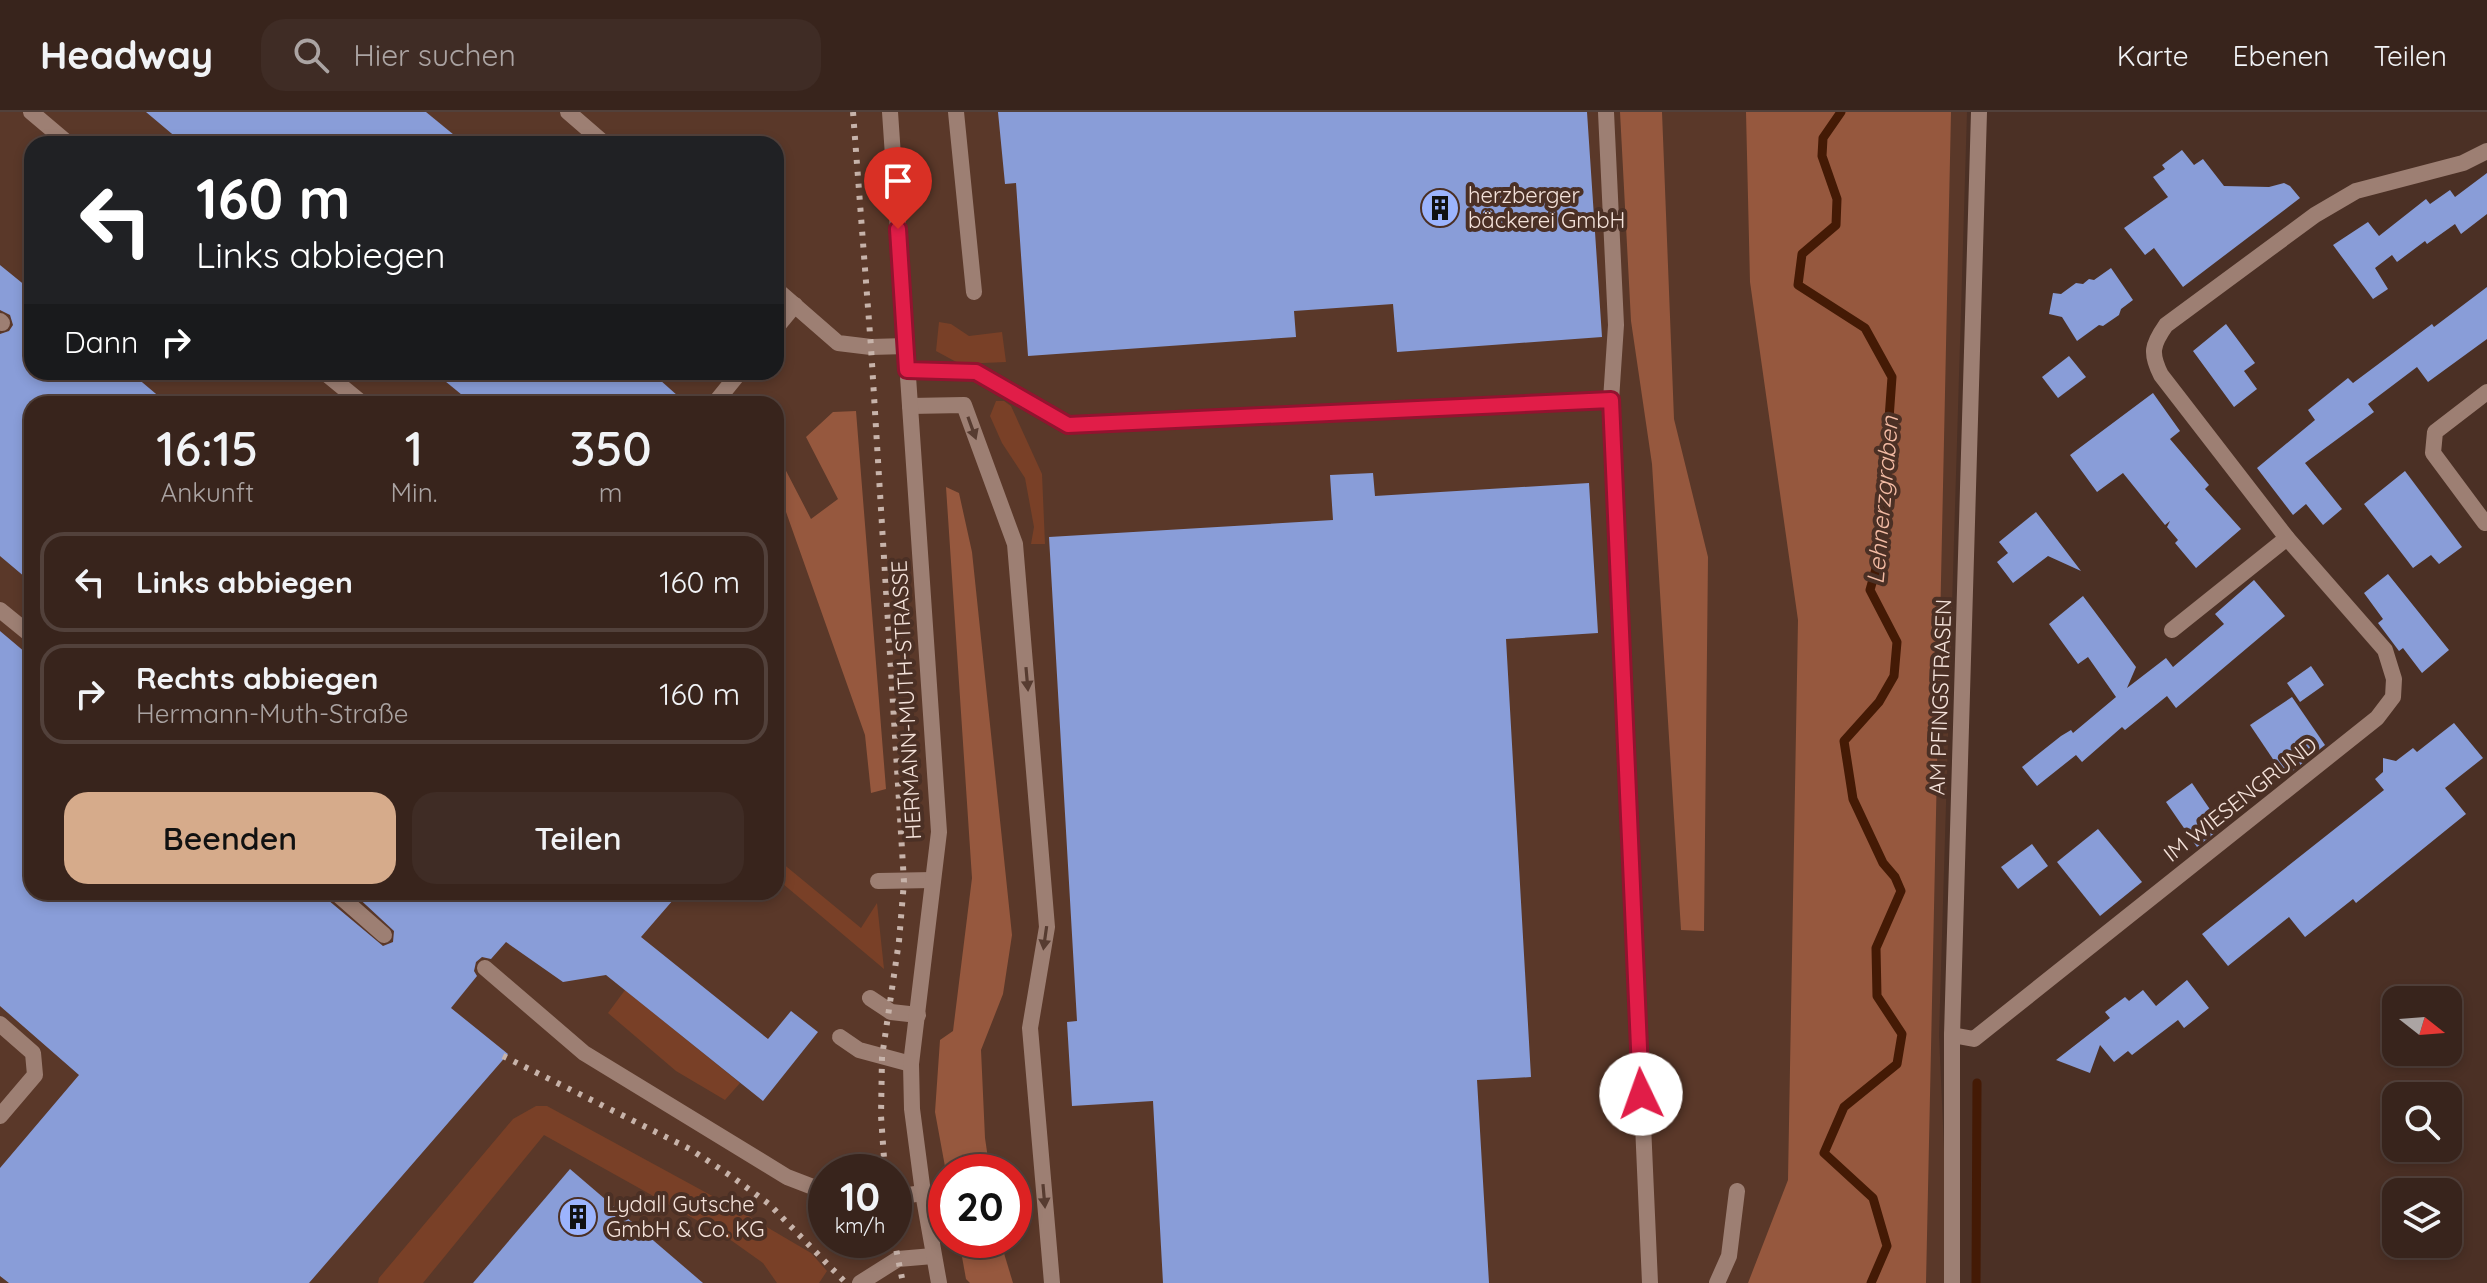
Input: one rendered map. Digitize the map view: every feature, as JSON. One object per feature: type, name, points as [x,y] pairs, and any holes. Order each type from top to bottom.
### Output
[{"type":"street","points":[[31,112],[60,136]]},
{"type":"street","points":[[568,112],[596,136]]},
{"type":"street","name":"HERMANN-MUTH-STRASSE","points":[[890,112],[939,832],[911,1064],[912,1109],[928,1224]]},
{"type":"street","points":[[956,112],[974,292]]},
{"type":"street","points":[[1606,112],[1616,325],[1611,400],[1650,1283]]},
{"type":"street","name":"AM PFINGSTRASEN","points":[[1952,1283],[1952,1035],[1979,112]]},
{"type":"street","name":"IM WIESENGRUND","points":[[1952,1035],[1974,1039],[2377,718],[2393,697],[2394,679],[2385,650],[2287,538],[2161,375],[2152,358],[2156,339],[2166,325],[2315,215],[2356,191],[2463,163],[2487,151]]},
{"type":"street","points":[[784,296],[838,343],[871,347],[906,346]]},
{"type":"street","points":[[784,318],[795,305]]},
{"type":"street","points":[[907,370],[976,372],[1068,425],[1611,400]]},
{"type":"street","points":[[334,380],[353,396]]},
{"type":"street","points":[[720,396],[734,380]]},
{"type":"street","points":[[2485,523],[2433,453],[2435,432],[2487,392]]},
{"type":"street","points":[[910,406],[964,405],[1015,544],[1047,927],[1030,1028],[1052,1283]]},
{"type":"street","points":[[2172,630],[2287,538]]},
{"type":"street","points":[[0,610],[24,630]]},
{"type":"street","points":[[878,881],[933,880]]},
{"type":"street","points":[[344,900],[384,935]]},
{"type":"street","points":[[485,968],[584,1053],[787,1177],[808,1185]]},
{"type":"street","points":[[870,998],[891,1012],[918,1015]]},
{"type":"street","points":[[0,1024],[33,1053],[35,1075],[0,1116]]},
{"type":"street","points":[[840,1037],[859,1050],[911,1064]]},
{"type":"street","points":[[1717,1283],[1729,1256],[1737,1191]]},
{"type":"street","points":[[912,1195],[923,1193]]},
{"type":"street","points":[[860,1283],[898,1259],[928,1256]]},
{"type":"street","name":"HERMANN-MUTH-STRASSE","points":[[933,1258],[939,1283]]},
{"type":"shaded area","points":[[0,112],[1967,112],[1939,1035],[1950,1283],[0,1283]]},
{"type":"shaded area","points":[[1620,112],[1662,112],[1674,419],[1708,557],[1704,931],[1681,930],[1652,464],[1631,321]]},
{"type":"shaded area","points":[[1746,112],[1951,112],[1926,1283],[1748,1283],[1788,1180],[1798,620],[1750,282]]},
{"type":"shaded area","points":[[939,322],[951,324],[969,336],[1002,332],[1006,362],[960,364],[936,351]]},
{"type":"shaded area","points":[[996,401],[1004,401],[1011,406],[1042,474],[1045,544],[1031,544],[1034,527],[1025,478],[1002,443],[990,416]]},
{"type":"shaded area","points":[[856,411],[886,789],[871,793],[865,735],[784,506],[784,467],[811,519],[838,499],[806,437],[833,412]]},
{"type":"shaded area","points":[[946,487],[959,493],[972,552],[1012,935],[1003,994],[981,1050],[987,1154],[943,1154],[935,1112],[940,1040],[953,1031],[972,878]]},
{"type":"shaded area","points":[[784,865],[861,928],[877,903],[884,969],[784,885]]},
{"type":"shaded area","points":[[625,990],[740,1083],[725,1100],[676,1071],[608,1013]]},
{"type":"shaded area","points":[[536,1106],[547,1106],[808,1251],[808,1258],[815,1258],[827,1271],[819,1283],[777,1283],[763,1263],[725,1236],[544,1135],[423,1283],[378,1283],[379,1278],[513,1119]]},
{"type":"shaded area","points":[[962,1258],[1005,1258],[1013,1283],[970,1283],[966,1279]]},
{"type":"building","points":[[146,112],[426,112],[455,136],[174,136]]},
{"type":"building","points":[[998,112],[1587,112],[1602,337],[1397,352],[1393,304],[1294,311],[1296,337],[1028,356],[1016,183],[1005,184]]},
{"type":"building","points":[[2182,150],[2194,165],[2203,159],[2224,186],[2269,187],[2284,183],[2300,198],[2183,287],[2154,248],[2145,255],[2124,228],[2168,197],[2153,177],[2165,169],[2162,165]]},
{"type":"building","points":[[2487,173],[2487,214],[2461,234],[2455,224],[2397,262],[2392,255],[2375,268],[2388,289],[2373,299],[2333,245],[2368,222],[2379,236],[2426,199],[2430,204],[2450,190],[2455,197]]},
{"type":"building","points":[[0,265],[24,284],[24,380],[140,380],[158,396],[24,396],[24,576],[0,556],[0,334],[9,331],[13,325],[10,315],[0,310]]},
{"type":"building","points":[[2111,268],[2133,300],[2121,309],[2119,315],[2077,341],[2062,317],[2049,314],[2053,293],[2061,294],[2076,283],[2094,280]]},
{"type":"building","points":[[2487,287],[2487,339],[2428,382],[2417,367],[2368,404],[2374,412],[2305,463],[2342,509],[2323,525],[2306,504],[2293,515],[2257,468],[2315,420],[2308,410],[2348,378],[2353,383]]},
{"type":"building","points":[[2226,324],[2255,363],[2244,371],[2257,389],[2234,407],[2193,351]]},
{"type":"building","points":[[2069,356],[2086,377],[2058,398],[2042,377]]},
{"type":"building","points":[[444,380],[660,380],[678,396],[463,396]]},
{"type":"building","points":[[2153,393],[2180,431],[2170,439],[2209,485],[2205,489],[2241,529],[2196,568],[2175,543],[2178,540],[2167,527],[2170,521],[2165,525],[2123,473],[2097,492],[2070,455]]},
{"type":"building","points":[[2405,471],[2462,547],[2439,564],[2431,555],[2413,568],[2364,504]]},
{"type":"building","points":[[1373,473],[1375,496],[1589,483],[1598,633],[1506,639],[1531,1077],[1477,1080],[1489,1283],[1163,1283],[1153,1101],[1072,1106],[1067,1022],[1077,1021],[1049,537],[1333,520],[1330,475]]},
{"type":"building","points":[[2036,512],[2081,571],[2048,556],[2013,583],[1997,562],[2008,553],[1999,542]]},
{"type":"building","points":[[2388,574],[2449,650],[2422,673],[2403,648],[2399,651],[2378,623],[2383,619],[2364,593]]},
{"type":"building","points":[[2254,580],[2285,616],[2176,708],[2167,696],[2125,730],[2122,727],[2082,762],[2076,755],[2037,786],[2022,767],[2061,736],[2071,730],[2073,733],[2116,697],[2088,657],[2078,664],[2049,624],[2083,596],[2136,667],[2127,688],[2166,658],[2173,667],[2224,624],[2215,614]]},
{"type":"building","points":[[0,631],[24,651],[24,900],[328,900],[383,946],[393,942],[394,931],[361,900],[673,900],[641,937],[768,1039],[791,1011],[818,1032],[763,1101],[606,975],[563,982],[506,942],[491,959],[482,957],[476,962],[474,971],[477,976],[451,1008],[508,1054],[309,1283],[9,1283],[0,1276],[0,1168],[79,1075],[0,1006]]},
{"type":"building","points":[[2311,666],[2324,685],[2300,702],[2287,683]]},
{"type":"building","points":[[2292,697],[2325,745],[2285,777],[2250,725]]},
{"type":"building","points":[[2454,723],[2483,758],[2445,788],[2466,814],[2356,903],[2353,899],[2305,937],[2289,917],[2228,966],[2202,934],[2384,790],[2375,779],[2383,772],[2383,758],[2396,761],[2413,748],[2417,752]]},
{"type":"building","points":[[2192,783],[2222,827],[2197,847],[2166,802]]},
{"type":"building","points":[[2098,829],[2142,882],[2100,916],[2057,862]]},
{"type":"building","points":[[2032,844],[2048,866],[2018,889],[2001,867]]},
{"type":"building","points":[[2187,980],[2209,1008],[2184,1028],[2178,1020],[2132,1055],[2128,1051],[2114,1062],[2100,1045],[2090,1073],[2056,1060],[2110,1018],[2105,1012],[2125,997],[2129,1001],[2143,990],[2156,1006]]},
{"type":"building","name":"Lydall Gutsche GmbH & Co. KG","points":[[570,1169],[703,1283],[473,1283]]},
{"type":"waterway","name":"Lehnerzgraben","points":[[1841,112],[1823,138],[1822,156],[1837,199],[1836,225],[1802,254],[1798,285],[1865,328],[1892,377],[1879,558],[1870,590],[1897,642],[1894,676],[1879,702],[1844,741],[1853,799],[1883,863],[1895,877],[1901,891],[1876,948],[1877,996],[1902,1034],[1897,1064],[1844,1107],[1824,1153],[1873,1198],[1887,1246],[1871,1283]]},
{"type":"waterway","points":[[1976,1283],[1977,1083]]},
{"type":"railway","points":[[853,112],[871,347],[904,882],[882,1057],[884,1154]]},
{"type":"railway","points":[[503,1056],[690,1149],[731,1176],[769,1204],[846,1283]]},
{"type":"railway","points":[[898,1258],[903,1283]]},
{"type":"place","name":"herzberger bäckerei GmbH","points":[[1440,208]]},
{"type":"place","name":"Lydall Gutsche GmbH & Co. KG","points":[[578,1217]]},
{"type":"route","points":[[898,229],[907,370],[976,372],[1068,425],[1611,400],[1641,1094]]}]
